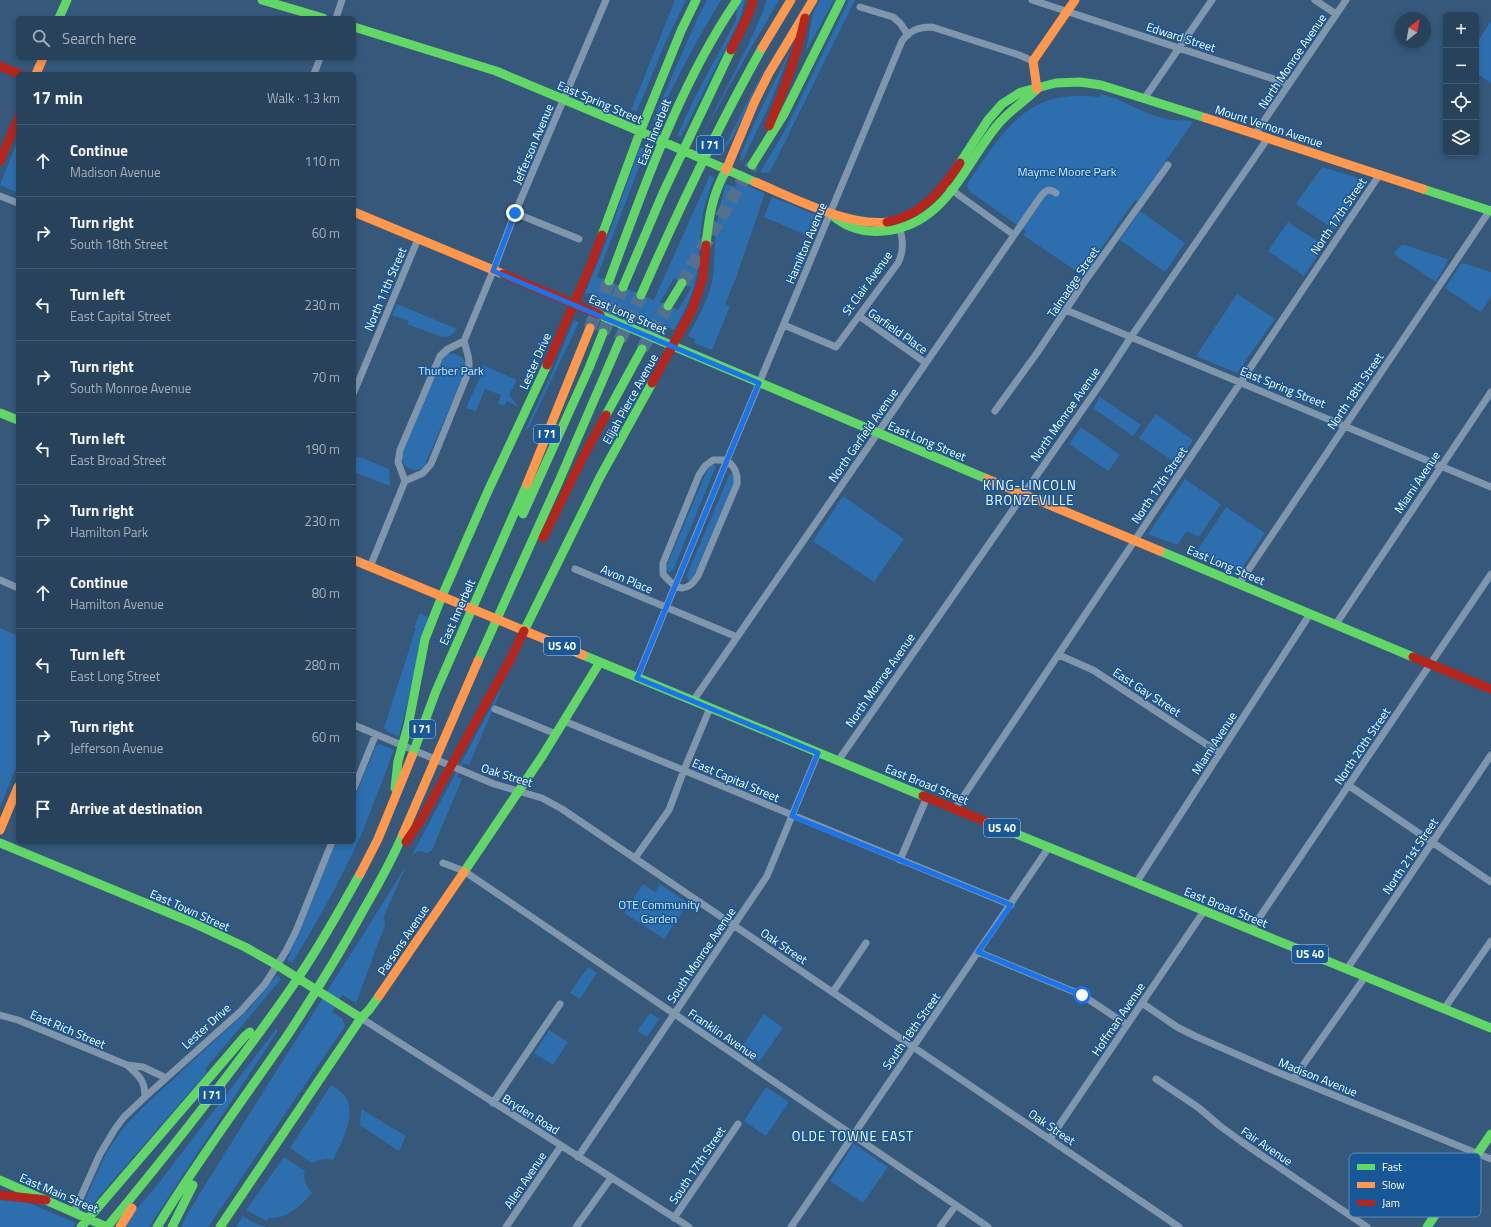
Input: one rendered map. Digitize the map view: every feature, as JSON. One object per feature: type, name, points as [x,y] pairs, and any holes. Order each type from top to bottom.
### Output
[{"type":"main road","points":[[60,16],[67,0]]},
{"type":"main road","points":[[262,0],[316,16]]},
{"type":"main road","name":"Lester Drive","points":[[393,802],[398,761],[408,726],[425,639],[488,491],[539,384],[590,267],[640,132],[681,31],[696,0]]},
{"type":"main road","points":[[623,287],[663,193],[749,13],[753,0]]},
{"type":"main road","points":[[695,124],[722,83],[746,39],[762,0]]},
{"type":"main road","name":"I 71","points":[[641,295],[683,199],[713,139],[754,62],[791,0]]},
{"type":"main road","points":[[808,0],[800,43],[787,84],[752,165],[784,114],[841,0]]},
{"type":"main road","name":"Elijah Pierce Avenue","points":[[374,892],[421,820],[510,660],[520,629],[600,477],[673,347],[692,310],[703,278],[709,219],[715,192],[726,170],[755,101],[789,38],[813,0]]},
{"type":"main road","points":[[831,214],[840,223],[857,230],[884,232],[910,226],[925,218],[939,206],[952,191],[994,128],[1005,115],[1031,96],[1037,89],[1034,61],[1075,0]]},
{"type":"main road","name":"East Innerbelt","points":[[609,281],[647,179],[678,105],[700,59],[736,1]]},
{"type":"main road","name":"East Spring Street","points":[[356,28],[476,64],[564,99],[735,174],[831,214]]},
{"type":"main road","points":[[37,72],[42,60]]},
{"type":"main road","points":[[0,66],[16,73]]},
{"type":"main road","name":"Mount Vernon Avenue","points":[[831,214],[870,223],[883,222],[905,217],[919,210],[932,199],[944,184],[986,122],[998,108],[1017,94],[1026,90],[1037,89],[1067,81],[1086,82],[1101,85],[1491,210]]},
{"type":"main road","points":[[0,161],[16,123]]},
{"type":"main road","name":"East Long Street","points":[[356,213],[660,340],[673,347],[877,433],[1491,689]]},
{"type":"main road","points":[[668,306],[682,283]]},
{"type":"main road","name":"East Innerbelt","points":[[343,904],[378,839],[408,768],[436,691],[533,468],[590,328]]},
{"type":"main road","points":[[502,540],[519,523],[586,375],[603,333]]},
{"type":"main road","name":"I 71","points":[[156,1227],[199,1160],[298,1019],[343,948],[395,852],[620,340]]},
{"type":"main road","points":[[509,590],[526,567],[542,540],[582,460],[642,348]]},
{"type":"main road","points":[[0,413],[16,419]]},
{"type":"main road","name":"East Broad Street","points":[[356,561],[927,798],[1491,1028]]},
{"type":"main road","name":"Parsons Avenue","points":[[220,1227],[361,1018],[369,1010],[398,969],[519,792],[600,662]]},
{"type":"main road","points":[[0,830],[16,792]]},
{"type":"main road","name":"East Town Street","points":[[0,843],[190,922],[245,947],[277,965],[361,1018]]},
{"type":"main road","name":"I 71","points":[[107,1227],[155,1169],[207,1102],[288,993],[343,904]]},
{"type":"main road","points":[[81,1227],[245,1036],[266,1021]]},
{"type":"main road","points":[[1478,1153],[1491,1134]]},
{"type":"main road","points":[[172,1227],[196,1180],[199,1160]]},
{"type":"main road","points":[[120,1227],[155,1169]]},
{"type":"main road","name":"East Main Street","points":[[0,1180],[107,1227]]},
{"type":"main road","points":[[0,1195],[46,1200]]},
{"type":"main road","points":[[1427,1227],[1434,1217]]},
{"type":"street","points":[[337,16],[342,0]]},
{"type":"street","name":"Jefferson Avenue","points":[[464,341],[515,213],[606,0]]},
{"type":"street","name":"Edward Street","points":[[1032,0],[1289,84]]},
{"type":"street","points":[[1144,99],[1212,0]]},
{"type":"street","points":[[1315,0],[1336,14]]},
{"type":"street","name":"North Monroe Avenue","points":[[1255,134],[1346,0]]},
{"type":"street","points":[[860,7],[893,17],[900,23],[908,35],[918,28],[936,28],[1034,61]]},
{"type":"street","name":"Hamilton Avenue","points":[[637,678],[901,44],[908,35]]},
{"type":"street","points":[[315,72],[319,60]]},
{"type":"street","name":"North Monroe Avenue","points":[[838,761],[1105,377],[1268,138]]},
{"type":"street","name":"Talmadge Street","points":[[995,411],[1168,165]]},
{"type":"street","name":"North 17th Street","points":[[955,809],[1380,174]]},
{"type":"street","points":[[944,184],[1014,235]]},
{"type":"street","name":"North Garfield Avenue","points":[[693,701],[1044,192],[1049,189],[1056,193]]},
{"type":"street","points":[[0,196],[16,202]]},
{"type":"street","name":"North 18th Street","points":[[1239,584],[1491,210]]},
{"type":"street","points":[[515,213],[579,238]]},
{"type":"street","name":"St Clair Avenue","points":[[784,325],[836,347],[902,256],[903,246],[900,229]]},
{"type":"street","name":"North 11th Street","points":[[356,387],[418,239]]},
{"type":"street","name":"East Spring Street","points":[[1066,310],[1491,487]]},
{"type":"street","name":"Garfield Place","points":[[859,316],[926,363]]},
{"type":"street","points":[[370,566],[405,481],[423,473],[434,457],[470,366],[464,341],[448,349],[440,356],[400,450],[398,462],[405,481]]},
{"type":"street","name":"Miami Avenue","points":[[1336,624],[1491,392]]},
{"type":"street","points":[[713,460],[727,460],[735,468],[738,475],[737,484],[698,576],[692,584],[685,588],[675,586],[662,574],[663,563],[699,475],[705,466],[713,460]]},
{"type":"street","name":"Avon Place","points":[[575,569],[737,637]]},
{"type":"street","name":"North 20th Street","points":[[1251,930],[1491,574]]},
{"type":"street","points":[[0,580],[16,587]]},
{"type":"street","name":"Miami Avenue","points":[[1136,883],[1310,614]]},
{"type":"street","name":"East Gay Street","points":[[1059,655],[1097,673],[1220,753]]},
{"type":"street","points":[[635,858],[669,810],[710,708]]},
{"type":"street","points":[[495,709],[556,734]]},
{"type":"street","name":"East Capital Street","points":[[564,721],[1011,905]]},
{"type":"street","name":"Oak Street","points":[[356,726],[494,784],[542,798],[562,809],[1179,1227]]},
{"type":"street","points":[[356,783],[376,734]]},
{"type":"street","name":"South Monroe Avenue","points":[[578,1157],[767,876],[818,753]]},
{"type":"street","name":"North 21st Street","points":[[1347,969],[1491,755]]},
{"type":"street","points":[[1348,785],[1491,882]]},
{"type":"street","points":[[900,860],[927,798]]},
{"type":"street","name":"Lester Drive","points":[[74,1212],[92,1171],[108,1140],[124,1117],[249,1003],[265,984],[286,951],[296,931],[331,844]]},
{"type":"street","name":"South 18th Street","points":[[791,1227],[1049,848]]},
{"type":"street","name":"Franklin Avenue","points":[[443,863],[464,871],[988,1227]]},
{"type":"street","name":"Hoffman Avenue","points":[[1050,1139],[1204,911]]},
{"type":"street","points":[[1444,1009],[1491,940]]},
{"type":"street","points":[[833,992],[866,943]]},
{"type":"street","points":[[978,952],[1082,995],[1127,1025]]},
{"type":"street","points":[[1294,1078],[1365,977]]},
{"type":"street","name":"Madison Avenue","points":[[1142,1003],[1177,1027],[1195,1036],[1277,1072],[1475,1153]]},
{"type":"street","points":[[493,1103],[560,1004]]},
{"type":"street","name":"East Rich Street","points":[[0,1015],[18,1020],[127,1065],[143,1067],[166,1078]]},
{"type":"street","name":"Bryden Road","points":[[361,1018],[689,1227]]},
{"type":"street","name":"East Rich Street","points":[[127,1065],[140,1076],[144,1083],[145,1097]]},
{"type":"street","name":"Fair Avenue","points":[[1156,1079],[1199,1108],[1242,1142],[1349,1215]]},
{"type":"street","name":"South 17th Street","points":[[674,1218],[738,1124]]},
{"type":"street","name":"Allen Avenue","points":[[506,1227],[561,1146]]},
{"type":"street","name":"Madison Avenue","points":[[1481,1156],[1491,1160]]},
{"type":"street","points":[[576,1227],[610,1178]]},
{"type":"street","points":[[940,1227],[956,1205]]},
{"type":"street","name":"Fair Avenue","points":[[1352,1217],[1367,1227]]},
{"type":"green space","points":[[675,0],[686,0],[666,41],[637,111],[631,110]]},
{"type":"green space","points":[[707,0],[721,0],[671,90],[656,122],[653,120],[698,17]]},
{"type":"green space","points":[[737,0],[745,0],[740,19],[681,137],[677,136],[695,97],[736,20]]},
{"type":"green space","points":[[767,0],[779,0],[701,138],[747,47]]},
{"type":"green space","points":[[820,0],[834,0],[806,52],[813,12]]},
{"type":"green space","points":[[849,0],[855,0],[770,172],[760,172],[783,134]]},
{"type":"green space","points":[[1491,21],[1491,83],[1479,75],[1479,39]]},
{"type":"green space","points":[[788,54],[771,101],[742,162],[740,159],[741,154],[757,117]]},
{"type":"green space","points":[[768,62],[733,138],[721,153]]},
{"type":"green space","name":"Mayme Moore Park","points":[[1101,94],[1118,99],[1157,117],[1193,122],[1138,201],[1135,200],[1092,262],[1094,264],[1085,277],[1023,235],[1026,231],[969,191],[967,186],[994,145],[1020,116],[1036,106],[1053,99],[1074,96],[1099,97]]},
{"type":"green space","points":[[16,144],[16,192],[0,185]]},
{"type":"green space","points":[[640,147],[646,149],[597,277],[654,300],[710,175],[714,178],[703,214],[695,283],[689,301],[674,330],[589,294],[590,292],[587,294],[585,293],[607,239]],"holes":[[[674,278],[691,288],[678,310],[660,302]]]},
{"type":"green space","points":[[1322,167],[1368,181],[1335,230],[1296,204]]},
{"type":"green space","points":[[738,182],[765,193],[736,278],[725,304],[730,306],[712,350],[694,343],[695,339],[688,336],[705,303],[712,282],[717,220],[726,184],[735,187]]},
{"type":"green space","points":[[772,197],[816,215],[808,236],[764,217]]},
{"type":"green space","points":[[1140,211],[1185,243],[1165,272],[1120,240]]},
{"type":"green space","points":[[1288,222],[1324,246],[1304,276],[1268,251]]},
{"type":"green space","points":[[1405,245],[1447,259],[1448,261],[1436,282],[1394,254],[1400,246]]},
{"type":"green space","points":[[1463,263],[1491,272],[1491,297],[1481,312],[1445,288]]},
{"type":"green space","points":[[1237,294],[1275,319],[1237,373],[1196,356]]},
{"type":"green space","points":[[397,304],[457,329],[450,336],[442,337],[407,324],[409,321],[392,315]]},
{"type":"green space","points":[[574,320],[579,322],[528,429],[526,428],[555,366]]},
{"type":"green space","name":"Thurber Park","points":[[451,353],[462,357],[467,367],[424,467],[416,470],[409,469],[406,467],[400,456],[441,358]]},
{"type":"green space","points":[[483,365],[517,380],[509,395],[519,407],[507,401],[504,406],[498,403],[501,395],[485,389],[476,411],[466,408],[483,371]]},
{"type":"green space","points":[[1100,397],[1141,425],[1133,436],[1093,408]]},
{"type":"green space","points":[[1156,414],[1193,440],[1177,464],[1139,438]]},
{"type":"green space","points":[[1081,427],[1120,455],[1108,471],[1069,444]]},
{"type":"green space","points":[[356,456],[389,469],[390,486],[356,473]]},
{"type":"green space","points":[[713,464],[715,469],[673,570],[669,572],[667,570],[667,565],[707,470]]},
{"type":"green space","points":[[730,473],[734,474],[734,482],[694,576],[691,580],[688,580],[687,575]]},
{"type":"green space","points":[[1185,479],[1221,504],[1199,537],[1187,531],[1177,545],[1150,535],[1149,533]]},
{"type":"green space","points":[[843,496],[904,539],[874,582],[813,541]]},
{"type":"green space","points":[[1226,507],[1265,533],[1243,567],[1236,571],[1195,554]]},
{"type":"green space","points":[[420,613],[428,617],[399,737],[384,728],[416,628],[414,627]]},
{"type":"green space","points":[[0,628],[16,635],[16,768],[0,807]]},
{"type":"green space","points":[[505,681],[469,765],[463,763],[457,777],[462,779],[432,850],[427,853],[418,851],[412,855]]},
{"type":"green space","points":[[379,744],[394,750],[368,819],[336,886],[292,963],[287,960],[290,955],[289,954],[335,844],[356,844],[356,794],[376,746]]},
{"type":"green space","points":[[407,864],[384,916],[385,925],[356,1003],[342,995],[332,1012],[342,1018],[345,1026],[208,1227],[181,1227],[215,1169]]},
{"type":"green space","name":"OTE Community Garden","points":[[643,884],[655,892],[660,884],[688,903],[664,939],[624,913]]},
{"type":"green space","points":[[588,967],[597,973],[580,999],[570,993]]},
{"type":"green space","points":[[277,975],[281,979],[205,1069],[207,1072],[90,1207],[87,1205],[85,1200],[106,1153],[124,1127],[141,1109],[250,1008]]},
{"type":"green space","points":[[650,1013],[659,1019],[647,1037],[637,1031]]},
{"type":"green space","points":[[764,1014],[783,1028],[759,1062],[740,1049]]},
{"type":"green space","points":[[277,1028],[277,1032],[149,1227],[125,1227],[130,1217],[158,1184]]},
{"type":"green space","points":[[549,1030],[568,1042],[553,1065],[534,1053]]},
{"type":"green space","points":[[331,1085],[343,1094],[348,1102],[350,1110],[347,1128],[333,1160],[327,1159],[312,1163],[290,1148]]},
{"type":"green space","points":[[766,1087],[789,1102],[766,1136],[744,1121]]},
{"type":"green space","points":[[361,1109],[406,1136],[399,1151],[360,1125]]},
{"type":"green space","points":[[854,1144],[888,1167],[863,1203],[830,1181]]},
{"type":"green space","points":[[284,1157],[305,1171],[305,1180],[312,1193],[293,1211],[275,1218],[268,1218],[267,1221],[246,1210]]},
{"type":"green space","points":[[0,1200],[29,1203],[76,1223],[73,1227],[0,1227]]},
{"type":"green space","points":[[243,1216],[252,1222],[266,1227],[236,1227]]},
{"type":"tunnel","points":[[682,283],[752,165]]},
{"type":"tunnel","points":[[590,328],[609,281]]},
{"type":"tunnel","points":[[603,333],[623,287]]},
{"type":"tunnel","points":[[620,340],[641,295]]},
{"type":"tunnel","points":[[642,349],[668,306]]},
{"type":"traffic: fast","points":[[60,16],[67,0]]},
{"type":"traffic: fast","points":[[262,0],[316,16]]},
{"type":"traffic: fast","points":[[640,132],[681,31],[696,0]]},
{"type":"traffic: fast","points":[[609,281],[665,136],[698,66],[716,33],[737,0]]},
{"type":"traffic: fast","points":[[752,165],[784,114],[841,0]]},
{"type":"traffic: fast","points":[[356,28],[496,71],[755,182]]},
{"type":"traffic: fast","points":[[641,295],[698,170],[762,48]]},
{"type":"traffic: fast","points":[[623,287],[663,193],[731,50]]},
{"type":"traffic: fast","points":[[960,163],[988,120],[1002,104],[1021,92],[1056,83],[1080,82],[1101,85],[1206,118]]},
{"type":"traffic: fast","points":[[831,214],[849,226],[869,231],[884,231],[905,227],[922,218],[937,207],[950,193],[983,144],[1000,122],[1037,89]]},
{"type":"traffic: fast","points":[[602,235],[640,132]]},
{"type":"traffic: fast","points":[[706,245],[708,225],[714,198],[726,170]]},
{"type":"traffic: fast","points":[[1423,189],[1491,211]]},
{"type":"traffic: fast","points":[[668,306],[682,283]]},
{"type":"traffic: fast","points":[[600,315],[987,479]]},
{"type":"traffic: fast","points":[[523,514],[589,368],[603,333]]},
{"type":"traffic: fast","points":[[478,661],[559,481],[620,340]]},
{"type":"traffic: fast","points":[[606,415],[642,349]]},
{"type":"traffic: fast","points":[[442,596],[488,491],[547,365]]},
{"type":"traffic: fast","points":[[524,631],[600,477],[652,383]]},
{"type":"traffic: fast","points":[[0,413],[16,419]]},
{"type":"traffic: fast","points":[[412,756],[436,691],[527,484]]},
{"type":"traffic: fast","points":[[1160,551],[1413,657]]},
{"type":"traffic: fast","points":[[395,788],[398,761],[408,726],[425,639],[442,596]]},
{"type":"traffic: fast","points":[[583,655],[923,796]]},
{"type":"traffic: fast","points":[[464,872],[543,755],[600,662]]},
{"type":"traffic: fast","points":[[1014,833],[1491,1028]]},
{"type":"traffic: fast","points":[[157,1227],[188,1178],[287,1036],[317,989],[380,882],[403,834]]},
{"type":"traffic: fast","points":[[0,843],[191,922],[245,947],[277,965],[361,1018]]},
{"type":"traffic: fast","points":[[107,1227],[200,1112],[266,1024],[316,950],[360,874]]},
{"type":"traffic: fast","points":[[220,1227],[361,1018],[379,996]]},
{"type":"traffic: fast","points":[[81,1227],[250,1032]]},
{"type":"traffic: fast","points":[[1478,1153],[1491,1134]]},
{"type":"traffic: fast","points":[[0,1180],[107,1227]]},
{"type":"traffic: fast","points":[[172,1227],[193,1185]]},
{"type":"traffic: fast","points":[[1427,1227],[1434,1217]]},
{"type":"traffic: slow","points":[[762,48],[791,0]]},
{"type":"traffic: slow","points":[[726,170],[755,101],[769,73],[813,0]]},
{"type":"traffic: slow","points":[[1037,89],[1033,61],[1075,0]]},
{"type":"traffic: slow","points":[[37,72],[42,60]]},
{"type":"traffic: slow","points":[[1206,118],[1423,189]]},
{"type":"traffic: slow","points":[[755,182],[820,210],[855,220],[887,222]]},
{"type":"traffic: slow","points":[[356,213],[503,274]]},
{"type":"traffic: slow","points":[[527,484],[590,328]]},
{"type":"traffic: slow","points":[[987,479],[1160,551]]},
{"type":"traffic: slow","points":[[356,561],[583,655]]},
{"type":"traffic: slow","points":[[403,834],[478,661]]},
{"type":"traffic: slow","points":[[360,874],[378,839],[412,756]]},
{"type":"traffic: slow","points":[[0,830],[16,792]]},
{"type":"traffic: slow","points":[[379,996],[464,872]]},
{"type":"traffic: slow","points":[[120,1227],[132,1208]]},
{"type":"traffic: jam","points":[[731,50],[749,13],[753,0]]},
{"type":"traffic: jam","points":[[769,126],[790,73],[805,18]]},
{"type":"traffic: jam","points":[[0,66],[16,73]]},
{"type":"traffic: jam","points":[[0,161],[16,123]]},
{"type":"traffic: jam","points":[[887,222],[910,214],[930,200],[946,183],[960,163]]},
{"type":"traffic: jam","points":[[547,365],[590,267],[602,235]]},
{"type":"traffic: jam","points":[[652,383],[692,310],[703,278],[706,245]]},
{"type":"traffic: jam","points":[[503,274],[600,315]]},
{"type":"traffic: jam","points":[[543,538],[582,459],[606,415]]},
{"type":"traffic: jam","points":[[406,842],[421,820],[510,660],[524,631]]},
{"type":"traffic: jam","points":[[1413,657],[1491,689]]},
{"type":"traffic: jam","points":[[923,796],[1014,833]]},
{"type":"traffic: jam","points":[[0,1195],[46,1200]]},
{"type":"district","name":"KING-LINCOLN BRONZEVILLE","points":[[1030,492]]},
{"type":"district","name":"OLDE TOWNE EAST","points":[[853,1136]]},
{"type":"route","points":[[515,213],[493,271],[660,340],[759,383],[637,678],[818,753],[792,816],[1011,905],[978,952],[1082,995]]}]
